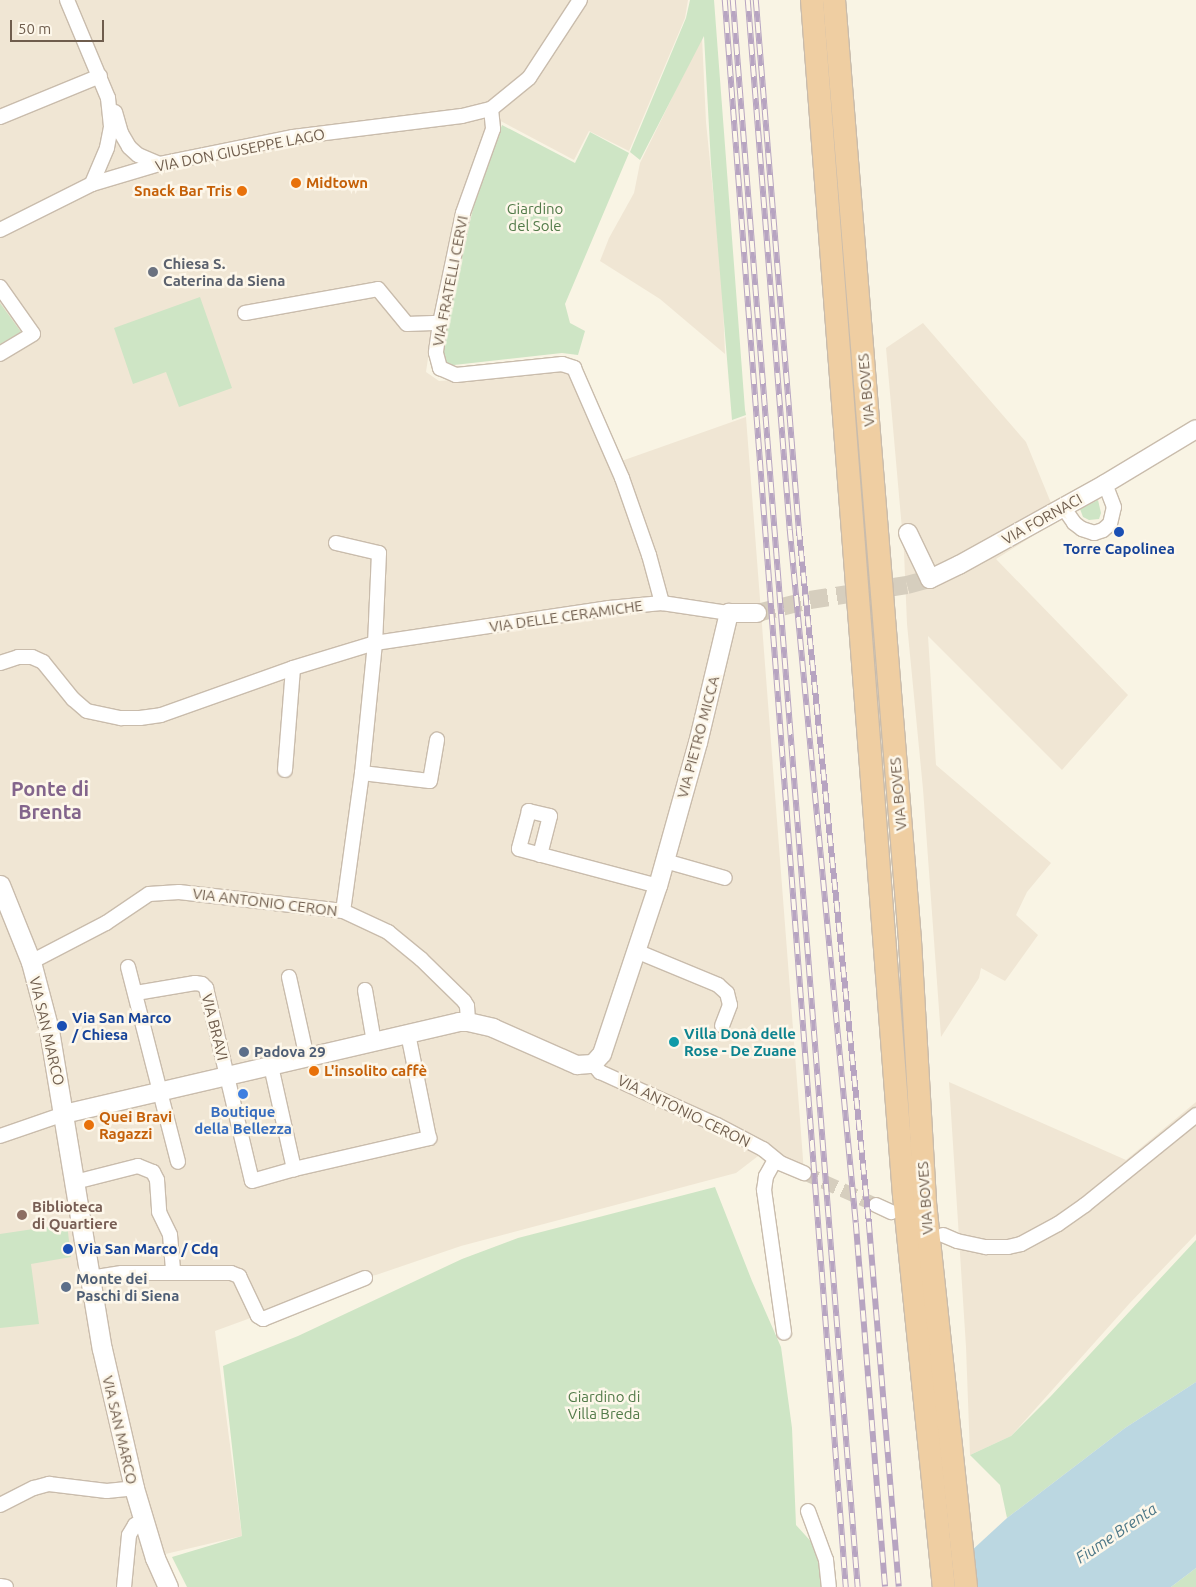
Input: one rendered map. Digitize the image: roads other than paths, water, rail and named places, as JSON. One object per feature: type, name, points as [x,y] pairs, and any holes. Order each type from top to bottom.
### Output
[{"type":"highway","name":"VIA BOVES","points":[[812,0],[904,1195],[942,1472],[966,1587]]},
{"type":"highway","name":"VIA BOVES","points":[[834,0],[910,941],[942,1472],[944,1587]]},
{"type":"main road","name":"VIA SAN MARCO","points":[[0,885],[31,962],[49,1030],[102,1349],[134,1488],[168,1587]]},
{"type":"street","points":[[67,0],[129,147],[138,155],[159,164]]},
{"type":"street","points":[[491,109],[529,78],[580,0]]},
{"type":"street","points":[[0,118],[100,76]]},
{"type":"street","points":[[92,184],[107,148],[111,127],[108,98]]},
{"type":"street","name":"VIA DON GIUSEPPE LAGO","points":[[0,230],[92,184],[159,164],[293,137],[462,116],[491,109]]},
{"type":"street","name":"VIA FRATELLI CERVI","points":[[491,109],[492,129],[463,213],[440,323],[436,353],[440,368],[456,375],[562,364],[574,368],[622,478],[649,555],[662,603]]},
{"type":"street","points":[[0,287],[32,334],[0,354]]},
{"type":"street","points":[[246,313],[378,289],[407,324],[440,323]]},
{"type":"street","name":"VIA FORNACI","points":[[908,533],[930,579],[959,566],[1063,508],[1196,429]]},
{"type":"street","points":[[1063,508],[1074,523],[1082,529],[1094,533],[1103,530],[1110,524],[1114,507],[1105,484]]},
{"type":"street","points":[[336,543],[379,553],[375,643],[362,773],[343,911]]},
{"type":"street","name":"VIA DELLE CERAMICHE","points":[[0,663],[18,657],[32,657],[43,662],[73,699],[87,711],[130,718],[161,716],[293,668],[375,643],[609,608],[662,603],[729,613],[757,613]]},
{"type":"street","name":"VIA PIETRO MICCA","points":[[585,1065],[602,1054],[658,886],[698,743],[729,613]]},
{"type":"street","points":[[285,770],[293,668]]},
{"type":"street","points":[[362,773],[430,781],[437,740]]},
{"type":"street","points":[[540,855],[658,886]]},
{"type":"street","points":[[665,861],[726,878]]},
{"type":"street","name":"VIA ANTONIO CERON","points":[[31,962],[106,923],[149,894],[179,892],[343,911],[388,932],[421,959],[464,1000],[467,1006],[468,1022]]},
{"type":"street","points":[[636,951],[718,985],[727,993],[730,1005],[722,1026]]},
{"type":"street","points":[[128,968],[178,1162]]},
{"type":"street","points":[[288,977],[307,1058]]},
{"type":"street","name":"VIA BRAVI","points":[[136,994],[195,983],[202,984],[208,994],[252,1181],[294,1170]]},
{"type":"street","points":[[365,990],[374,1042]]},
{"type":"street","name":"VIA BRAVI","points":[[64,1114],[227,1078],[408,1034],[468,1022],[493,1028]]},
{"type":"street","name":"VIA ANTONIO CERON","points":[[493,1028],[585,1065],[750,1142],[775,1160],[804,1173]]},
{"type":"street","points":[[271,1066],[294,1170],[429,1138],[408,1034]]},
{"type":"street","points":[[0,1136],[64,1114]]},
{"type":"street","points":[[943,1235],[957,1241],[986,1247],[1008,1247],[1021,1244],[1058,1224],[1085,1205],[1196,1115]]},
{"type":"street","points":[[775,1160],[766,1176],[764,1190],[784,1333]]},
{"type":"street","points":[[75,1182],[138,1166],[153,1172],[157,1180],[159,1212],[170,1235],[173,1272]]},
{"type":"street","points":[[876,1205],[891,1212]]},
{"type":"street","points":[[90,1278],[122,1273],[235,1274],[239,1276],[258,1316],[263,1320],[364,1280]]},
{"type":"street","points":[[0,1506],[34,1488],[49,1484],[107,1491],[134,1488]]},
{"type":"street","points":[[808,1511],[826,1560],[829,1587]]},
{"type":"street","points":[[124,1587],[130,1534],[135,1525],[144,1521]]},
{"type":"street","points":[[0,1586],[6,1587]]},
{"type":"water","name":"Fiume Brenta","points":[[1196,1382],[1196,1568],[1171,1587],[932,1587],[1007,1518],[1125,1428]]},
{"type":"tunnel","points":[[757,613],[810,600],[907,585],[930,579]]},
{"type":"tunnel","points":[[804,1173],[876,1205]]},
{"type":"railway","points":[[725,0],[846,1587]]},
{"type":"railway","points":[[733,0],[858,1587]]},
{"type":"railway","points":[[748,0],[790,530],[856,1223],[885,1587]]},
{"type":"railway","points":[[756,0],[799,529],[869,1222],[899,1587]]},
{"type":"place","name":"Midtown","points":[[296,183]]},
{"type":"place","name":"Snack Bar Tris","points":[[242,191]]},
{"type":"place","name":"Chiesa S. Caterina da Siena","points":[[153,272]]},
{"type":"place","name":"Torre Capolinea","points":[[1119,532]]},
{"type":"place","name":"Via San Marco / Chiesa","points":[[62,1026]]},
{"type":"place","name":"Villa Donà delle Rose - De Zuane","points":[[674,1042]]},
{"type":"place","name":"Padova 29","points":[[244,1052]]},
{"type":"place","name":"L'insolito caffè","points":[[314,1071]]},
{"type":"place","name":"Boutique della Bellezza","points":[[243,1094]]},
{"type":"place","name":"Quei Bravi Ragazzi","points":[[89,1125]]},
{"type":"place","name":"Biblioteca di Quartiere","points":[[22,1215]]},
{"type":"place","name":"Via San Marco / Cdq","points":[[68,1249]]},
{"type":"place","name":"Monte dei Paschi di Siena","points":[[66,1287]]},
{"type":"district","name":"Ponte di Brenta","points":[[50,800]]},
{"type":"park label","name":"Giardino del Sole","points":[[535,216]]},
{"type":"park label","name":"Giardino di Villa Breda","points":[[604,1404]]}]
